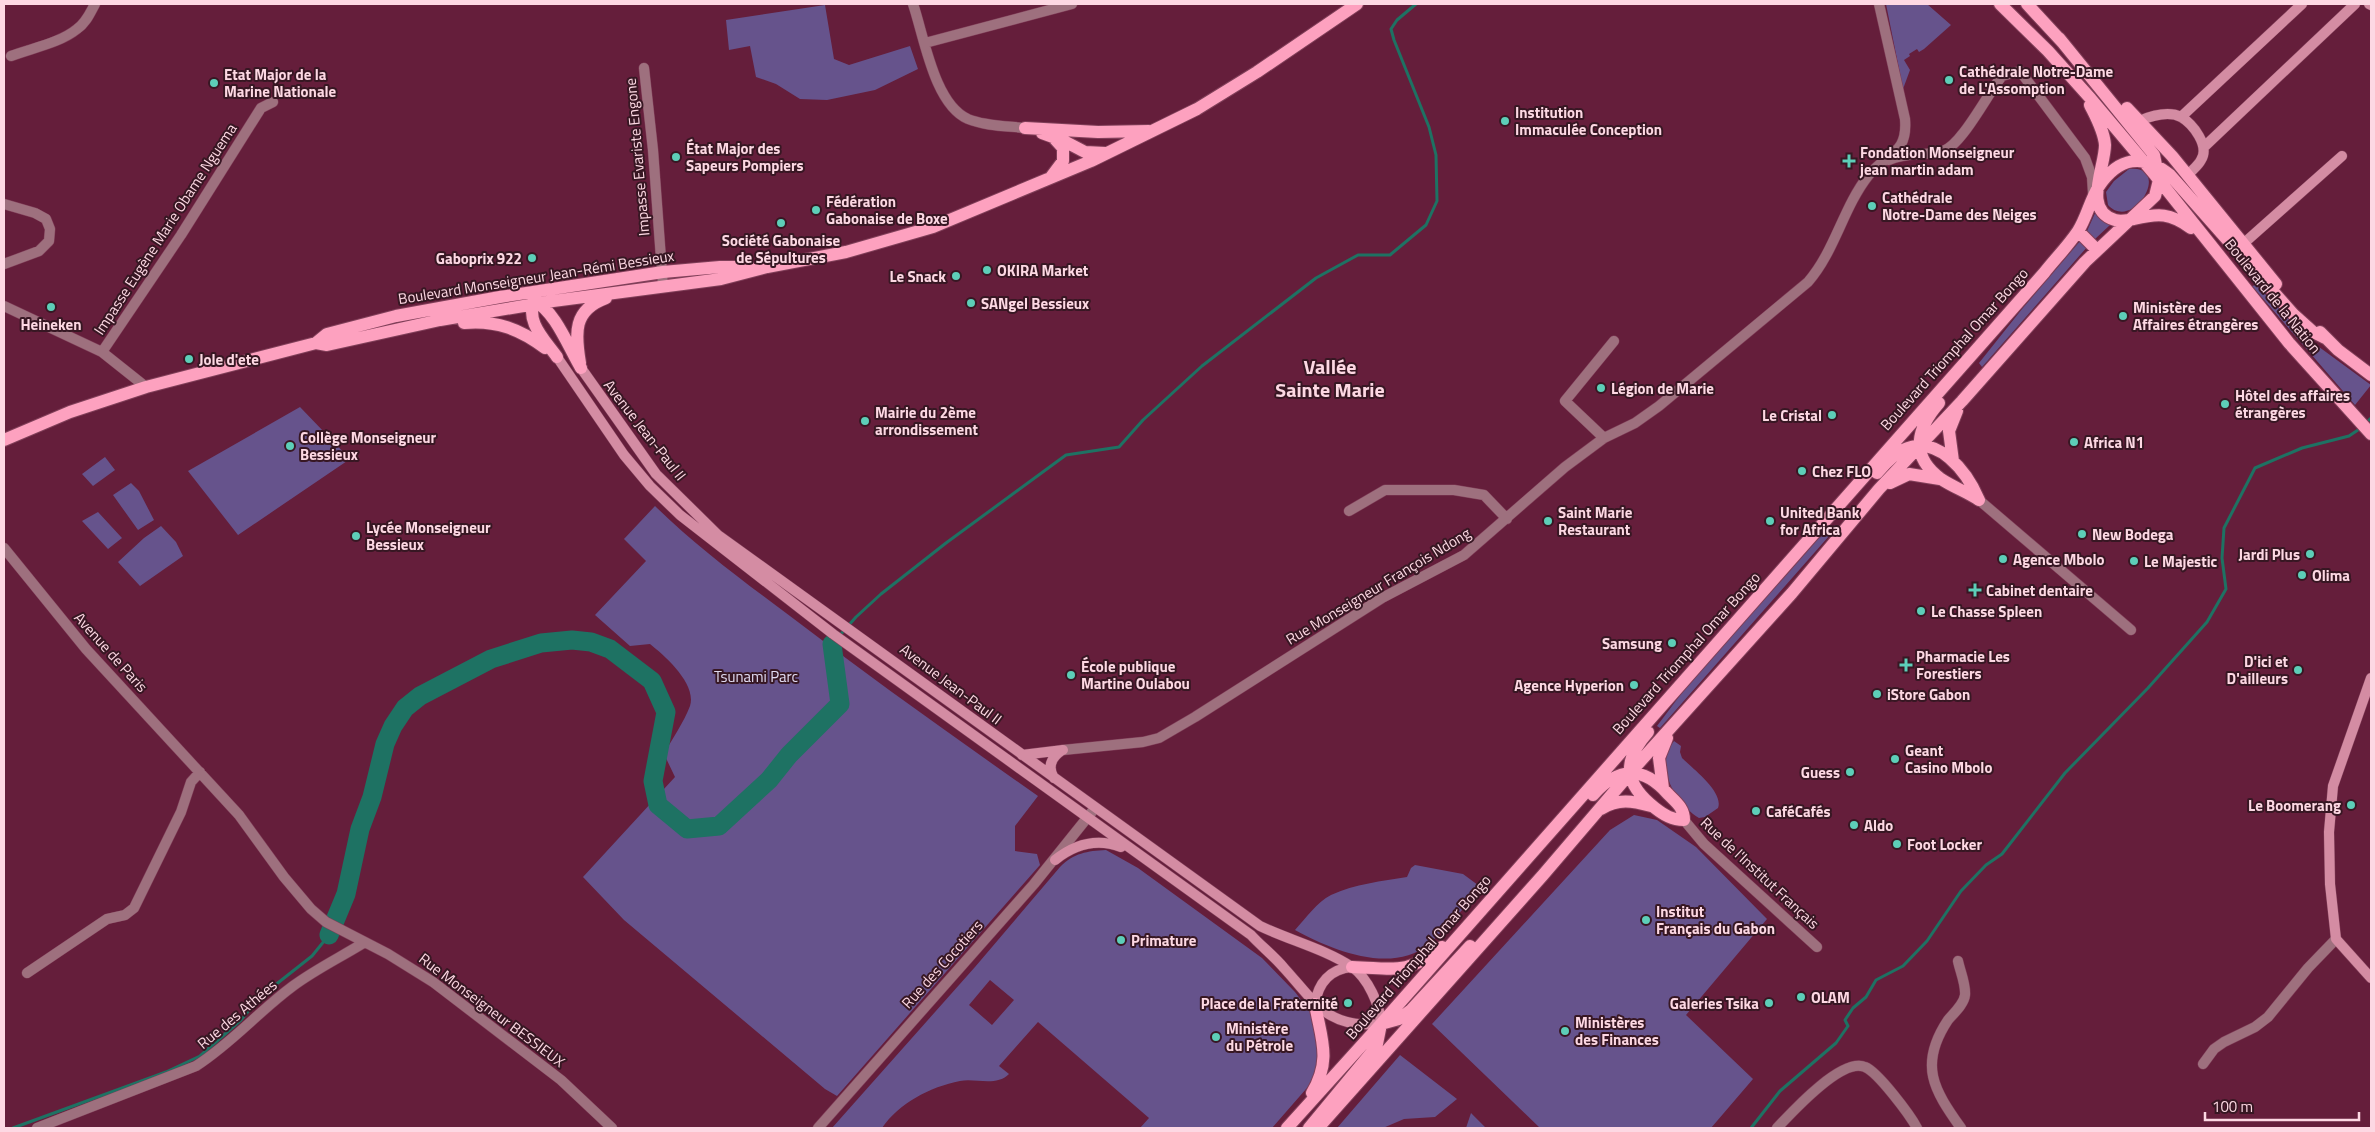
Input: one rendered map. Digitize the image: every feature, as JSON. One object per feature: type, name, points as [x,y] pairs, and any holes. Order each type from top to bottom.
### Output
[{"type":"main road","name":"Boulevard Monseigneur Jean-Rémi Bessieux","points":[[316,343],[327,345],[394,329],[535,303],[721,279],[767,267],[846,252],[904,237],[978,210],[1050,179],[1154,130],[1225,92],[1357,4]]},
{"type":"main road","points":[[2000,4],[2084,91],[2145,162],[2157,174],[2177,181],[2242,259],[2293,314],[2312,332],[2325,338]]},
{"type":"main road","points":[[1318,1128],[1503,921],[1630,773],[1792,593],[1879,489],[1962,401],[2097,250],[2152,200],[2158,188],[2156,158],[2146,142],[2073,58],[2059,38],[2027,4]]},
{"type":"main road","points":[[2181,117],[2302,4]]},
{"type":"main road","points":[[2204,147],[2355,4]]},
{"type":"main road","name":"Boulevard de la Nation","points":[[2059,38],[2172,156],[2282,292],[2325,338],[2371,375]]},
{"type":"main road","points":[[2084,91],[2104,137],[2104,151],[2094,196],[2100,208],[2109,218],[2121,221],[2150,215],[2171,216],[2205,239]]},
{"type":"main road","points":[[2139,121],[2164,114],[2181,117],[2198,133],[2204,147],[2202,159],[2188,175]]},
{"type":"main road","points":[[1025,128],[1154,130]]},
{"type":"main road","points":[[1025,128],[1097,156],[1096,147],[1092,140],[1079,132],[1067,130]]},
{"type":"main road","points":[[1050,179],[1063,161],[1063,148],[1052,137]]},
{"type":"main road","points":[[2243,244],[2342,156]]},
{"type":"main road","points":[[2094,196],[2111,172],[2123,163],[2133,161],[2145,162]]},
{"type":"main road","name":"Boulevard de la Nation","points":[[2157,174],[2205,239],[2289,343],[2371,434]]},
{"type":"main road","name":"Boulevard Triomphal Omar Bongo","points":[[1287,1128],[2024,295],[2078,231],[2094,196]]},
{"type":"main road","points":[[2078,231],[2097,250]]},
{"type":"main road","name":"Boulevard Monseigneur Jean-Rémi Bessieux","points":[[4,440],[70,412],[146,387],[316,343],[327,334],[421,311],[657,273],[720,267],[767,267]]},
{"type":"main road","points":[[557,357],[532,322],[535,303],[543,294],[626,281],[657,273]]},
{"type":"main road","points":[[581,368],[577,337],[581,317],[593,304],[624,292]]},
{"type":"main road","points":[[1979,500],[1942,479],[1924,460],[1919,446],[1920,432],[1927,419],[1993,339],[2024,295]]},
{"type":"main road","points":[[421,311],[512,298],[535,303],[552,315],[581,368]]},
{"type":"main road","points":[[394,329],[404,330],[466,323],[493,323],[509,327],[530,337],[557,357]]},
{"type":"main road","name":"Avenue Jean-Paul II","points":[[557,357],[609,435],[650,486],[680,515],[717,545],[842,641],[1251,935],[1283,966],[1325,1014],[1340,1021],[1356,1025],[1381,1024]]},
{"type":"main road","name":"Avenue Jean-Paul II","points":[[581,368],[649,465],[684,504],[739,551],[842,623],[1260,926],[1352,967]]},
{"type":"main road","points":[[1953,462],[1949,443],[1950,427],[1962,401]]},
{"type":"main road","points":[[1809,538],[1838,516],[1898,453],[1905,449],[1919,446],[1933,448],[1953,462],[1971,484],[1979,500]]},
{"type":"main road","points":[[1879,489],[1909,474],[1942,479]]},
{"type":"main road","points":[[1538,845],[1569,822],[1608,780],[1615,776],[1630,773],[1643,775],[1663,788],[1680,807],[1684,820],[1671,818],[1654,807],[1634,787],[1630,773],[1632,753],[1692,671]]},
{"type":"main road","points":[[2371,678],[2344,752],[2330,800],[2329,832],[2330,884],[2336,939],[2371,978]]},
{"type":"main road","points":[[1663,788],[1659,770],[1660,754],[1674,726]]},
{"type":"main road","points":[[1022,755],[1063,750]]},
{"type":"main road","points":[[1055,779],[1051,771],[1052,758],[1063,750]]},
{"type":"main road","points":[[1595,813],[1619,801],[1635,802],[1654,807]]},
{"type":"main road","points":[[1055,860],[1076,846],[1089,843],[1106,842],[1133,851]]},
{"type":"main road","points":[[1381,1024],[1407,1014],[1473,943],[1503,921]]},
{"type":"main road","points":[[1303,1110],[1319,1080],[1324,1059],[1322,1036],[1315,1004],[1319,988],[1327,977],[1340,969],[1352,967],[1390,970],[1403,968],[1431,955],[1466,926]]},
{"type":"main road","points":[[1309,1128],[1377,1044],[1381,1024],[1379,1008],[1370,990],[1352,967]]},
{"type":"street","points":[[11,56],[73,32],[86,21],[95,4]]},
{"type":"street","points":[[913,4],[939,85],[947,100],[961,115],[982,123],[1025,128]]},
{"type":"street","points":[[925,43],[1072,4]]},
{"type":"street","name":"Rue Monseigneur François Ndong","points":[[1063,750],[1143,742],[1159,738],[1382,598],[1464,555],[1508,519],[1565,467],[1604,438],[1635,422],[1659,406],[1808,282],[1818,271],[1843,218],[1868,175],[1897,150],[1906,133],[1904,112],[1880,4]]},
{"type":"street","name":"Impasse Evariste Engone","points":[[644,68],[653,150],[657,273],[663,286]]},
{"type":"street","points":[[1880,165],[1899,156],[1945,150],[1956,142],[2002,76],[2020,71],[2069,135],[2090,169],[2094,196]]},
{"type":"street","name":"Impasse Eugène Marie Obame Nguema","points":[[102,352],[195,214],[261,108],[273,102]]},
{"type":"street","points":[[4,204],[35,213],[46,219],[50,229],[49,240],[39,251],[4,264]]},
{"type":"street","points":[[4,306],[102,352],[146,387]]},
{"type":"street","points":[[1604,438],[1565,401],[1614,341]]},
{"type":"street","points":[[1349,511],[1385,490],[1454,490],[1484,495],[1508,519]]},
{"type":"street","points":[[1979,500],[2132,630]]},
{"type":"street","name":"Avenue de Paris","points":[[4,548],[86,649],[251,830],[298,895],[326,922]]},
{"type":"street","points":[[27,973],[107,919],[125,916],[134,908],[181,812],[191,782],[200,772]]},
{"type":"street","name":"Rue des Cocotiers","points":[[818,1128],[1055,860],[1095,808]]},
{"type":"street","name":"Rue de l'Institut Français","points":[[1684,820],[1704,844],[1817,947]]},
{"type":"street","name":"Rue Monseigneur BESSIEUX","points":[[326,922],[405,964],[444,990],[561,1080],[612,1128]]},
{"type":"street","points":[[2203,1064],[2219,1046],[2268,1018],[2308,968],[2336,939]]},
{"type":"street","name":"Rue des Athées","points":[[37,1128],[196,1066],[217,1053],[261,1012],[293,986],[365,942]]},
{"type":"street","points":[[1958,961],[1965,994],[1947,1022],[1935,1048],[1932,1067],[1940,1100],[1961,1128]]},
{"type":"street","points":[[1777,1128],[1816,1090],[1844,1069],[1856,1065],[1866,1067],[1888,1089],[1918,1128]]},
{"type":"green space","points":[[1886,4],[1927,4],[1951,25],[1924,49],[1919,52],[1917,49],[1904,60],[1910,70],[1903,89]]},
{"type":"green space","points":[[825,5],[834,59],[849,65],[910,46],[918,69],[875,90],[827,100],[800,99],[776,84],[756,77],[750,46],[729,50],[726,20]]},
{"type":"green space","points":[[2129,169],[2142,170],[2148,176],[2149,186],[2145,196],[2138,205],[2128,210],[2118,211],[2108,205],[2106,192],[2114,181]]},
{"type":"green space","points":[[2096,211],[2110,225],[2095,239],[2087,231]]},
{"type":"green space","points":[[2081,240],[2088,246],[1982,367],[1979,363]]},
{"type":"green space","points":[[2256,285],[2315,344],[2371,385],[2355,405],[2252,286]]},
{"type":"green space","points":[[300,407],[350,459],[238,535],[188,471]]},
{"type":"green space","points":[[105,457],[115,470],[93,486],[82,474]]},
{"type":"green space","points":[[131,483],[139,491],[154,520],[138,530],[113,495]]},
{"type":"green space","name":"Tsunami Parc","points":[[655,506],[704,550],[755,590],[882,685],[1038,796],[1015,826],[1015,851],[1037,854],[1040,865],[837,1096],[825,1089],[624,920],[583,877],[675,777],[664,754],[690,706],[689,689],[678,671],[664,656],[650,644],[630,646],[595,615],[646,561],[624,539]]},
{"type":"green space","points":[[98,512],[122,538],[108,549],[82,521]]},
{"type":"green space","points":[[1835,525],[1837,527],[1660,728],[1657,726],[1687,686],[1817,540]]},
{"type":"green space","points":[[161,526],[176,542],[183,556],[140,586],[118,562],[144,538]]},
{"type":"green space","points":[[1674,741],[1681,746],[1682,758],[1712,788],[1719,802],[1718,808],[1705,817],[1699,818],[1690,812],[1682,804],[1670,784],[1666,762],[1668,751]]},
{"type":"green space","points":[[1634,815],[1657,820],[1696,847],[1767,919],[1686,1015],[1753,1079],[1711,1128],[1540,1128],[1432,1024],[1610,830]]},
{"type":"green space","points":[[1106,850],[1138,868],[1262,958],[1295,992],[1311,1013],[1319,1054],[1313,1081],[1272,1128],[1140,1128],[1149,1118],[1038,1022],[999,1066],[1009,1074],[1004,1078],[992,1081],[966,1080],[938,1087],[906,1104],[882,1128],[832,1128],[975,967],[1060,867],[1076,856],[1087,852]],"holes":[[[990,980],[1014,1000],[992,1025],[969,1005]]]},
{"type":"green space","points":[[1415,865],[1463,874],[1482,888],[1450,924],[1429,944],[1414,953],[1398,958],[1362,956],[1326,945],[1295,930],[1316,906],[1331,895],[1359,886],[1407,877],[1411,868]]},
{"type":"green space","points":[[1400,1055],[1457,1099],[1435,1117],[1404,1119],[1383,1128],[1337,1128]]},
{"type":"green space","points":[[1471,1113],[1486,1128],[1466,1128]]},
{"type":"waterway","points":[[832,644],[856,617],[881,594],[946,543],[1066,455],[1119,447],[1143,420],[1202,366],[1316,278],[1358,255],[1390,255],[1426,225],[1437,201],[1436,155],[1429,127],[1391,29],[1397,20],[1416,4]]},
{"type":"waterway","points":[[2365,424],[2371,418]]},
{"type":"waterway","points":[[1751,1128],[1780,1091],[1836,1043],[1848,1026],[1845,1020],[1853,1008],[1866,997],[1876,980],[1903,966],[1927,941],[1961,891],[1986,865],[2002,854],[2065,773],[2148,688],[2207,622],[2226,589],[2222,558],[2224,528],[2255,468],[2302,448],[2349,436],[2361,428]]},
{"type":"waterway","points":[[329,935],[346,894],[360,829],[372,797],[385,744],[393,726],[405,708],[420,696],[491,659],[541,643],[572,640],[591,642],[610,649],[652,681],[666,712],[653,781],[658,805],[687,829],[719,826],[769,780],[789,755],[840,704],[832,644]]},
{"type":"waterway","points":[[13,1128],[166,1072],[200,1056],[241,1020],[260,997],[312,956],[329,935]]},
{"type":"place","name":"Cathédrale Notre-Dame de L'Assomption","points":[[1949,80]]},
{"type":"place","name":"Etat Major de la Marine Nationale","points":[[214,83]]},
{"type":"place","name":"Institution Immaculée Conception","points":[[1505,121]]},
{"type":"place","name":"État Major des Sapeurs Pompiers","points":[[676,157]]},
{"type":"place","name":"Fondation Monseigneur jean martin adam","points":[[1849,161]]},
{"type":"place","name":"Cathédrale Notre-Dame des Neiges","points":[[1872,206]]},
{"type":"place","name":"Fédération Gabonaise de Boxe","points":[[816,210]]},
{"type":"place","name":"Société Gabonaise de Sépultures","points":[[781,223]]},
{"type":"place","name":"Gaboprix 922","points":[[532,258]]},
{"type":"place","name":"OKIRA Market","points":[[987,270]]},
{"type":"place","name":"Le Snack","points":[[956,276]]},
{"type":"place","name":"SANgel Bessieux","points":[[971,303]]},
{"type":"place","name":"Heineken","points":[[51,307]]},
{"type":"place","name":"Ministère des Affaires étrangères","points":[[2123,316]]},
{"type":"place","name":"Jole d'ete","points":[[189,359]]},
{"type":"place","name":"Légion de Marie","points":[[1601,388]]},
{"type":"place","name":"Hôtel des affaires étrangères","points":[[2225,404]]},
{"type":"place","name":"Le Cristal","points":[[1832,415]]},
{"type":"place","name":"Mairie du 2ème arrondissement","points":[[865,421]]},
{"type":"place","name":"Africa N1","points":[[2074,442]]},
{"type":"place","name":"Collège Monseigneur Bessieux","points":[[290,446]]},
{"type":"place","name":"Chez FLO","points":[[1802,471]]},
{"type":"place","name":"Saint Marie Restaurant","points":[[1548,521]]},
{"type":"place","name":"United Bank for Africa","points":[[1770,521]]},
{"type":"place","name":"New Bodega","points":[[2082,534]]},
{"type":"place","name":"Lycée Monseigneur Bessieux","points":[[356,536]]},
{"type":"place","name":"Jardi Plus","points":[[2310,554]]},
{"type":"place","name":"Agence Mbolo","points":[[2003,559]]},
{"type":"place","name":"Le Majestic","points":[[2134,561]]},
{"type":"place","name":"Olima","points":[[2302,575]]},
{"type":"place","name":"Cabinet dentaire","points":[[1975,590]]},
{"type":"place","name":"Le Chasse Spleen","points":[[1921,611]]},
{"type":"place","name":"Samsung","points":[[1672,643]]},
{"type":"place","name":"Pharmacie Les Forestiers","points":[[1906,665]]},
{"type":"place","name":"D'ici et D'ailleurs","points":[[2298,670]]},
{"type":"place","name":"École publique Martine Oulabou","points":[[1071,675]]},
{"type":"place","name":"Agence Hyperion","points":[[1634,685]]},
{"type":"place","name":"iStore Gabon","points":[[1877,694]]},
{"type":"place","name":"Geant Casino Mbolo","points":[[1895,759]]},
{"type":"place","name":"Guess","points":[[1850,772]]},
{"type":"place","name":"Le Boomerang","points":[[2351,805]]},
{"type":"place","name":"CaféCafés","points":[[1756,811]]},
{"type":"place","name":"Aldo","points":[[1854,825]]},
{"type":"place","name":"Foot Locker","points":[[1897,844]]},
{"type":"place","name":"Institut Français du Gabon","points":[[1646,920]]},
{"type":"place","name":"Primature","points":[[1121,940]]},
{"type":"place","name":"OLAM","points":[[1801,997]]},
{"type":"place","name":"Place de la Fraternité","points":[[1348,1003]]},
{"type":"place","name":"Galeries Tsika","points":[[1769,1003]]},
{"type":"place","name":"Ministères des Finances","points":[[1565,1031]]},
{"type":"place","name":"Ministère du Pétrole","points":[[1216,1037]]},
{"type":"district","name":"Vallée Sainte Marie","points":[[1330,378]]}]
